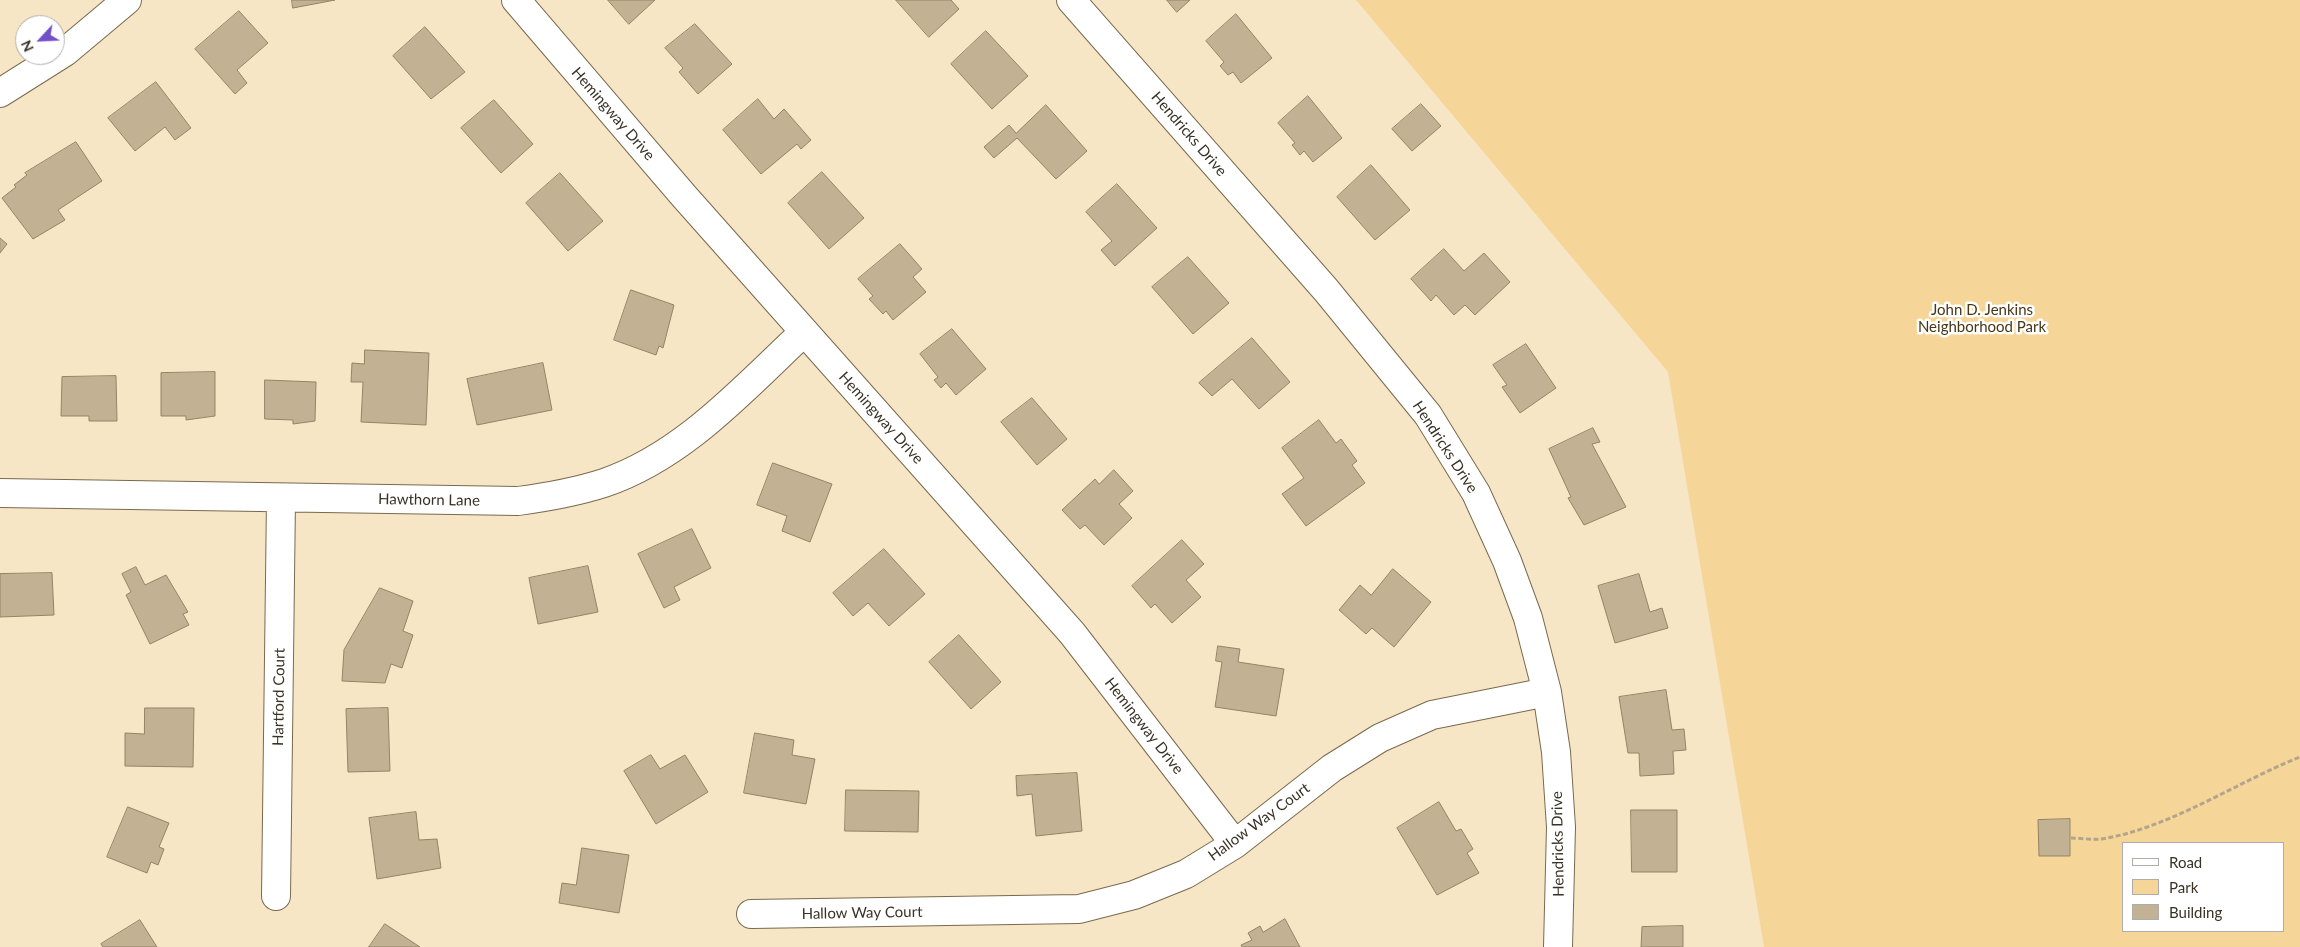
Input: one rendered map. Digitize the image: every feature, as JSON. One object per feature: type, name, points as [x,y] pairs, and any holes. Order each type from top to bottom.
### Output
[{"type":"street","points":[[0,92],[65,52],[126,0]]},
{"type":"street","name":"Hemingway Drive","points":[[516,0],[683,195],[1072,633],[1235,844]]},
{"type":"street","name":"Hendricks Drive","points":[[1071,0],[1326,290],[1428,415],[1476,493],[1507,561],[1528,618],[1546,692],[1556,752],[1561,827],[1558,947]]},
{"type":"street","name":"Hawthorn Lane","points":[[0,493],[281,499],[518,501],[568,494],[606,482],[652,462],[693,434],[804,332]]},
{"type":"street","name":"Hartford Court","points":[[276,896],[281,499]]},
{"type":"street","name":"Hallow Way Court","points":[[751,914],[1079,910],[1134,896],[1178,877],[1235,844],[1332,768],[1380,738],[1432,715],[1546,692]]},
{"type":"path","points":[[2071,838],[2101,839],[2134,830],[2180,813],[2269,769],[2300,757]]},
{"type":"green space","name":"John D. Jenkins Neighborhood Park","points":[[1356,0],[2300,0],[2300,947],[1764,947],[1668,372]]},
{"type":"building","points":[[292,0],[335,0],[293,8]]},
{"type":"building","points":[[608,0],[655,0],[629,24]]},
{"type":"building","points":[[896,0],[951,0],[959,9],[929,37]]},
{"type":"building","points":[[1167,0],[1190,0],[1177,12]]},
{"type":"building","points":[[239,11],[268,43],[237,70],[247,83],[235,94],[195,49]]},
{"type":"building","points":[[1236,14],[1272,58],[1241,83],[1233,72],[1228,75],[1220,66],[1224,62],[1206,41]]},
{"type":"building","points":[[695,24],[732,64],[698,94],[679,72],[683,68],[665,48]]},
{"type":"building","points":[[425,27],[465,72],[431,99],[393,56]]},
{"type":"building","points":[[986,31],[1028,76],[992,109],[951,64]]},
{"type":"building","points":[[156,82],[191,128],[175,140],[165,127],[135,151],[108,118]]},
{"type":"building","points":[[1308,96],[1342,138],[1313,162],[1304,151],[1300,155],[1292,145],[1295,143],[1278,123]]},
{"type":"building","points":[[758,99],[774,119],[784,109],[811,140],[801,149],[797,144],[761,174],[723,130]]},
{"type":"building","points":[[494,100],[533,144],[501,173],[461,128]]},
{"type":"building","points":[[1421,104],[1441,126],[1412,151],[1392,129]]},
{"type":"building","points":[[1046,105],[1087,151],[1056,179],[1017,138],[994,158],[984,147],[1009,125],[1016,133]]},
{"type":"building","points":[[76,142],[102,181],[58,210],[65,220],[33,239],[2,198],[16,187],[14,185],[27,175],[25,173]]},
{"type":"building","points":[[1371,165],[1410,210],[1375,240],[1337,197]]},
{"type":"building","points":[[822,172],[864,218],[829,249],[788,203]]},
{"type":"building","points":[[560,173],[603,221],[568,251],[526,203]]},
{"type":"building","points":[[1117,184],[1157,228],[1115,266],[1101,250],[1112,241],[1086,212]]},
{"type":"building","points":[[0,238],[7,244],[0,253]]},
{"type":"building","points":[[900,244],[922,269],[913,277],[926,292],[893,320],[886,311],[883,314],[869,299],[873,296],[858,279]]},
{"type":"building","points":[[1444,249],[1464,271],[1484,253],[1510,282],[1475,315],[1465,305],[1454,315],[1436,295],[1431,301],[1411,279]]},
{"type":"building","points":[[1188,257],[1229,303],[1193,334],[1152,287]]},
{"type":"building","points":[[631,290],[674,305],[663,348],[659,346],[656,355],[614,340]]},
{"type":"building","points":[[952,329],[986,369],[956,395],[946,383],[941,388],[934,380],[938,377],[920,354]]},
{"type":"building","points":[[1252,338],[1290,382],[1259,409],[1232,379],[1212,396],[1199,383]]},
{"type":"building","points":[[1526,344],[1556,388],[1520,413],[1502,387],[1507,385],[1493,365]]},
{"type":"building","points":[[365,350],[429,353],[426,425],[361,422],[363,382],[351,382],[352,363],[364,364]]},
{"type":"building","points":[[543,363],[552,410],[477,425],[467,379]]},
{"type":"building","points":[[215,372],[215,416],[186,420],[186,416],[161,416],[161,373]]},
{"type":"building","points":[[116,376],[117,421],[89,421],[89,416],[61,416],[62,377]]},
{"type":"building","points":[[265,380],[316,382],[315,421],[293,424],[293,420],[265,419]]},
{"type":"building","points":[[1032,398],[1067,439],[1037,465],[1001,422]]},
{"type":"building","points":[[1319,420],[1336,443],[1341,439],[1357,461],[1352,465],[1365,483],[1306,526],[1282,494],[1304,478],[1282,448]]},
{"type":"building","points":[[1593,428],[1600,442],[1592,444],[1626,507],[1584,525],[1568,498],[1571,497],[1549,449]]},
{"type":"building","points":[[773,463],[832,484],[810,542],[782,531],[787,516],[757,505]]},
{"type":"building","points":[[1114,470],[1133,491],[1119,504],[1132,518],[1104,545],[1085,525],[1080,529],[1062,510],[1095,479],[1099,484]]},
{"type":"building","points":[[692,529],[711,568],[674,587],[680,600],[664,608],[638,554]]},
{"type":"building","points":[[1182,540],[1204,564],[1186,580],[1201,597],[1172,623],[1155,604],[1151,608],[1132,586]]},
{"type":"building","points":[[884,549],[925,594],[889,626],[868,603],[853,616],[833,593]]},
{"type":"building","points":[[588,566],[598,612],[538,624],[529,578]]},
{"type":"building","points":[[136,567],[145,585],[166,575],[188,612],[183,614],[189,625],[150,644],[126,595],[131,592],[122,574]]},
{"type":"building","points":[[1393,569],[1431,602],[1394,647],[1372,628],[1366,634],[1339,610],[1360,585],[1371,595]]},
{"type":"building","points":[[52,573],[54,615],[0,617],[0,574]]},
{"type":"building","points":[[1639,574],[1650,612],[1662,608],[1668,628],[1615,643],[1598,586]]},
{"type":"building","points":[[380,588],[413,601],[403,631],[413,635],[402,668],[391,664],[385,683],[342,681],[344,650]]},
{"type":"building","points":[[959,635],[1001,682],[971,709],[929,662]]},
{"type":"building","points":[[1218,646],[1240,649],[1238,662],[1284,669],[1276,716],[1215,707],[1222,662],[1216,661]]},
{"type":"building","points":[[1666,690],[1672,730],[1684,729],[1686,750],[1673,751],[1674,774],[1640,776],[1639,753],[1628,753],[1619,697]]},
{"type":"building","points":[[145,708],[194,708],[193,767],[125,766],[125,733],[144,734]]},
{"type":"building","points":[[388,708],[390,771],[348,772],[346,709]]},
{"type":"building","points":[[755,733],[794,740],[792,755],[815,759],[806,804],[744,793]]},
{"type":"building","points":[[651,755],[660,769],[685,755],[708,792],[656,824],[624,771]]},
{"type":"building","points":[[1077,773],[1082,831],[1036,836],[1032,794],[1017,796],[1016,776]]},
{"type":"building","points":[[846,790],[919,791],[918,832],[845,831]]},
{"type":"building","points":[[1439,802],[1456,831],[1461,829],[1473,849],[1467,853],[1479,873],[1437,895],[1397,828]]},
{"type":"building","points":[[128,807],[169,823],[159,847],[164,849],[158,865],[151,862],[147,873],[107,857]]},
{"type":"building","points":[[1631,810],[1677,810],[1677,872],[1632,872]]},
{"type":"building","points":[[416,812],[419,840],[437,839],[441,868],[377,879],[369,818]]},
{"type":"building","points":[[2070,819],[2070,856],[2039,856],[2038,820]]},
{"type":"building","points":[[582,848],[629,855],[619,913],[559,903],[562,883],[576,885]]},
{"type":"building","points":[[1285,919],[1300,947],[1242,947],[1241,945],[1252,940],[1248,933],[1260,926],[1263,932]]},
{"type":"building","points":[[140,920],[157,947],[103,947],[101,944]]},
{"type":"building","points":[[385,924],[420,947],[369,947]]},
{"type":"building","points":[[1683,926],[1683,947],[1641,947],[1642,927]]}]
